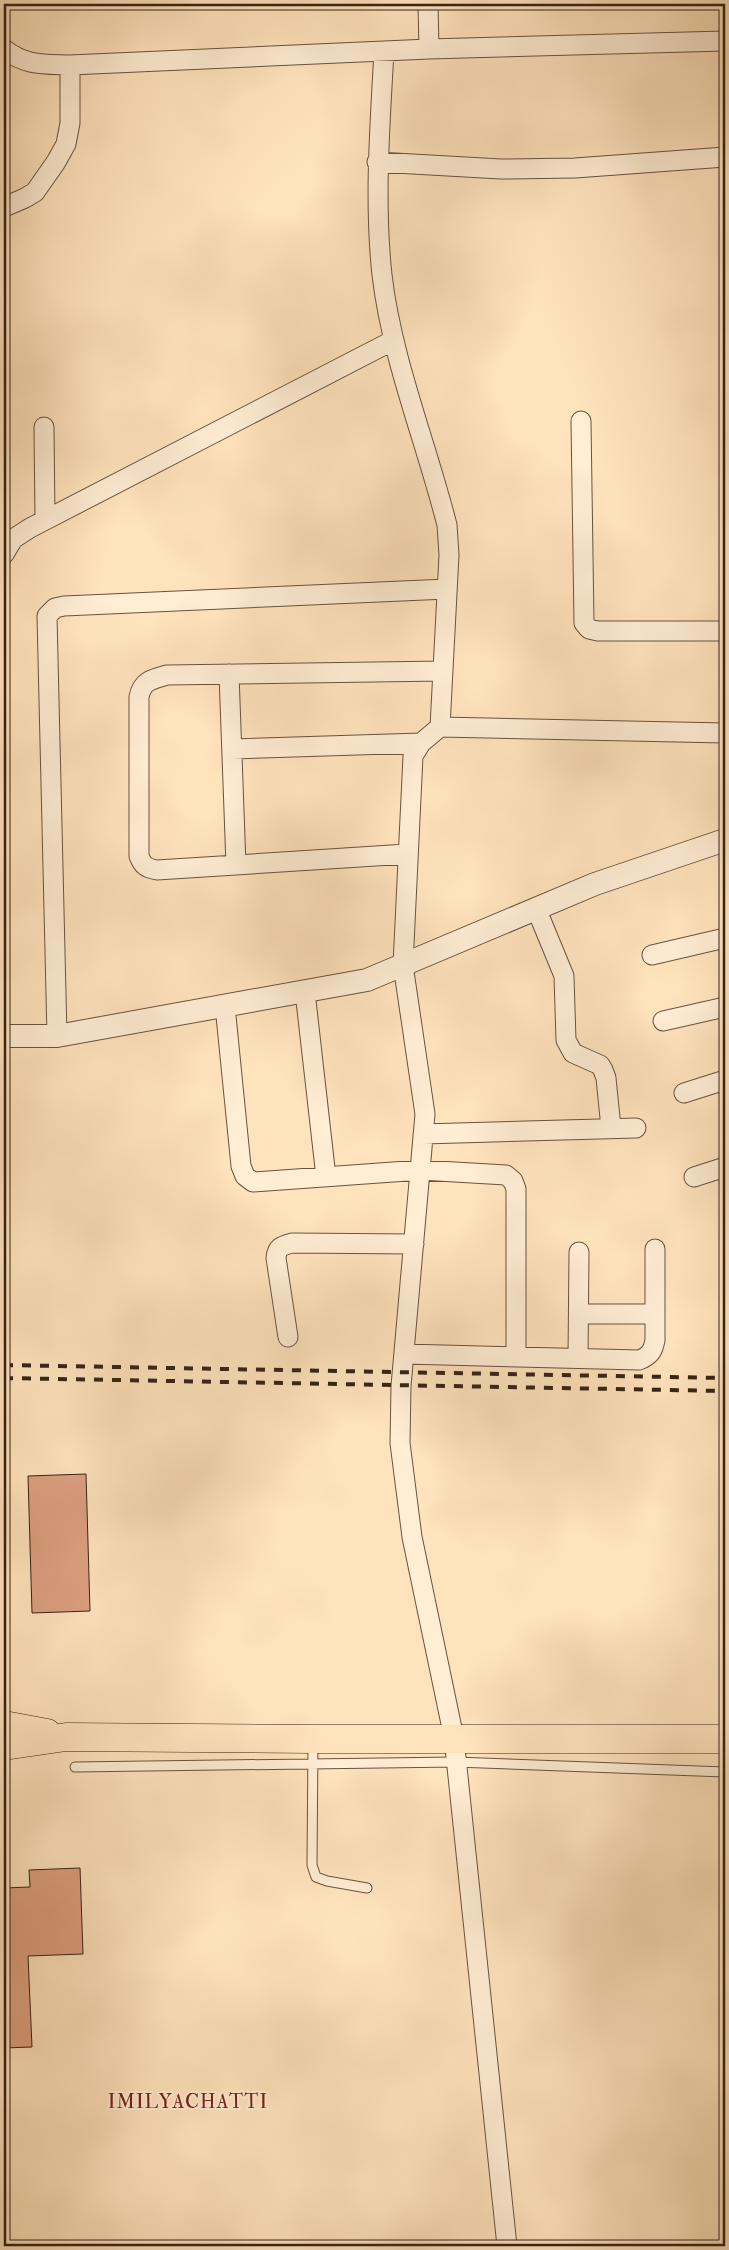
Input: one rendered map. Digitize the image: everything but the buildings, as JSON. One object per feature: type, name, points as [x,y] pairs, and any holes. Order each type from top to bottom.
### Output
[{"type":"highway","points":[[4,1725],[66,1736],[312,1752],[455,1750],[725,1739]]},
{"type":"highway","points":[[4,1746],[66,1736]]},
{"type":"street","points":[[428,4],[429,49]]},
{"type":"street","points":[[4,49],[16,59],[35,64],[70,65],[429,49],[725,41]]},
{"type":"street","points":[[384,51],[377,162],[382,275],[394,340],[447,525],[449,555],[440,727]]},
{"type":"street","points":[[4,206],[26,198],[34,192],[56,162],[66,144],[70,123],[70,65]]},
{"type":"street","points":[[377,162],[501,169],[575,168],[725,157]]},
{"type":"street","points":[[4,554],[13,539],[45,520],[394,340]]},
{"type":"street","points":[[581,421],[584,623],[590,629],[598,631],[725,631]]},
{"type":"street","points":[[44,427],[45,520]]},
{"type":"street","points":[[57,1036],[47,616],[55,608],[64,606],[447,589]]},
{"type":"street","points":[[407,854],[157,870],[147,868],[139,856],[140,688],[148,680],[167,675],[443,671]]},
{"type":"street","points":[[229,674],[236,865]]},
{"type":"street","points":[[506,2246],[455,1750],[412,1537],[400,1443],[401,1386],[421,1170],[424,1114],[403,965],[413,756],[421,743],[440,727],[725,733]]},
{"type":"street","points":[[232,749],[421,743]]},
{"type":"street","points":[[4,1036],[57,1036],[367,980],[595,884],[725,840]]},
{"type":"street","points":[[536,908],[564,976],[566,1040],[573,1053],[600,1065],[603,1070],[606,1078],[610,1128]]},
{"type":"street","points":[[652,956],[725,938]]},
{"type":"street","points":[[305,992],[326,1177]]},
{"type":"street","points":[[226,1006],[241,1166],[245,1176],[253,1182],[421,1170],[506,1174],[513,1181],[516,1189],[516,1357]]},
{"type":"street","points":[[663,1021],[725,1007]]},
{"type":"street","points":[[684,1093],[725,1080]]},
{"type":"street","points":[[423,1134],[636,1128]]},
{"type":"street","points":[[694,1177],[725,1168]]},
{"type":"street","points":[[288,1337],[276,1258],[277,1250],[282,1246],[292,1244],[414,1244]]},
{"type":"street","points":[[404,1354],[639,1360],[647,1357],[654,1350],[655,1249]]},
{"type":"street","points":[[578,1358],[579,1252]]},
{"type":"street","points":[[579,1314],[655,1314]]},
{"type":"lane","points":[[455,1750],[725,1772]]},
{"type":"lane","points":[[75,1767],[312,1752],[312,1865],[316,1877],[327,1881],[367,1888]]},
{"type":"railway","points":[[4,1365],[725,1378]]},
{"type":"railway","points":[[4,1378],[725,1391]]},
{"type":"district","name":"IMILYACHATTI","points":[[188,2101]]}]
